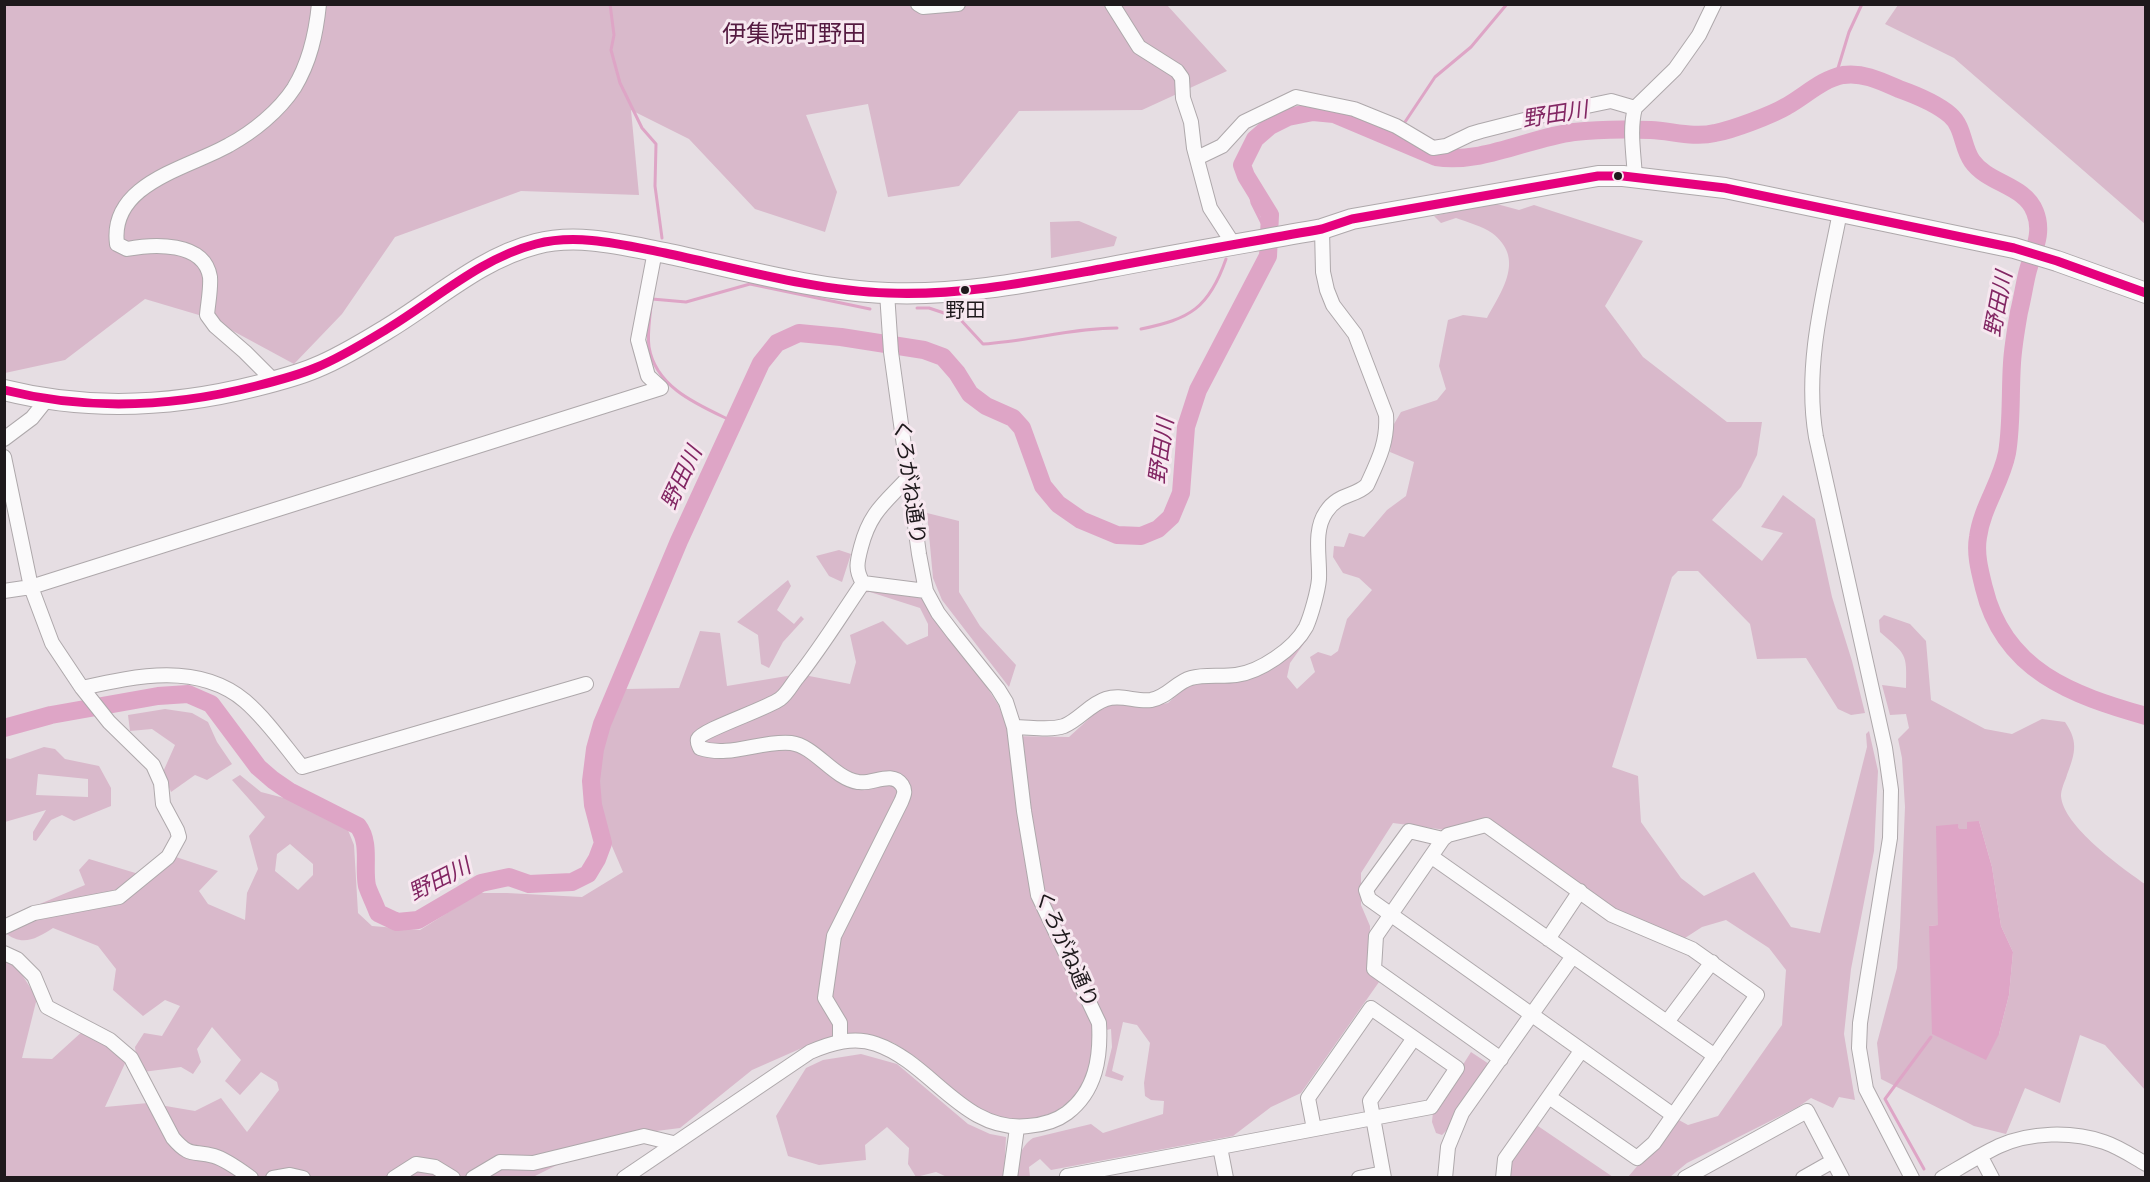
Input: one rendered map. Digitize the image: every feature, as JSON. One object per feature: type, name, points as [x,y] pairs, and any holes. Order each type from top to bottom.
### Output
[{"type":"highway","points":[[4,390],[74,402],[166,403],[214,396],[274,381],[316,368],[348,352],[477,271],[523,247],[541,242],[583,239],[655,251],[800,282],[887,293],[943,292],[1016,285],[1322,229],[1352,219],[1598,176],[1725,188],[2014,248],[2145,293]]},
{"type":"street","points":[[274,381],[246,352],[215,326],[207,315],[210,279],[206,265],[199,257],[172,246],[146,245],[127,249],[117,244],[115,230],[128,202],[142,187],[228,146],[248,134],[272,113],[294,88],[308,59],[316,32],[319,4]]},
{"type":"street","points":[[918,4],[922,7],[958,4]]},
{"type":"street","points":[[1112,4],[1139,47],[1177,71],[1182,78],[1183,98],[1191,122],[1197,158],[1210,208],[1234,245]]},
{"type":"street","points":[[1635,178],[1634,112],[1676,69],[1699,35],[1714,4]]},
{"type":"street","points":[[1197,158],[1222,146],[1244,122],[1296,97],[1354,109],[1401,129],[1433,148],[1446,146],[1471,134],[1611,101],[1634,112]]},
{"type":"street","points":[[1840,212],[1814,350],[1812,407],[1816,437],[1885,748],[1891,790],[1890,838],[1860,1023],[1859,1048],[1866,1089],[1912,1178]]},
{"type":"street","points":[[1014,727],[1052,729],[1066,725],[1107,698],[1152,700],[1166,695],[1187,678],[1249,672],[1268,664],[1286,650],[1304,630],[1319,583],[1320,524],[1326,512],[1341,497],[1367,485],[1383,451],[1387,429],[1386,415],[1355,334],[1333,305],[1327,290],[1323,272],[1322,229]]},
{"type":"street","points":[[4,591],[31,587],[661,388],[648,376],[638,340],[655,251]]},
{"type":"street","name":"くろがね通り","points":[[624,1178],[810,1052],[840,1042],[858,1040],[889,1048],[905,1058],[980,1118],[1017,1128],[1048,1123],[1060,1118],[1089,1088],[1095,1074],[1100,1043],[1100,1023],[1038,895],[1024,811],[1014,727],[1006,702],[998,688],[938,613],[926,591],[891,352],[887,293]]},
{"type":"street","points":[[4,440],[32,418],[48,398]]},
{"type":"street","points":[[4,457],[31,587],[52,643],[109,722],[153,765],[161,783],[163,804],[179,837],[168,856],[119,897],[34,914],[4,927]]},
{"type":"street","points":[[862,583],[856,565],[866,528],[874,514],[908,478]]},
{"type":"street","points":[[862,583],[926,591]]},
{"type":"street","points":[[840,1042],[840,1023],[825,998],[834,936],[905,794],[904,788],[899,781],[890,778],[858,782],[827,766],[813,752],[793,743],[713,752],[700,748],[698,743],[699,738],[704,734],[729,721],[757,712],[781,698],[809,663],[862,583]]},
{"type":"street","points":[[85,691],[136,676],[175,675],[220,686],[243,699],[260,715],[302,767],[586,684]]},
{"type":"street","points":[[1501,1059],[1374,969],[1376,936],[1443,840],[1448,835],[1486,825],[1612,915],[1692,949],[1757,995],[1654,1143],[1637,1158],[1550,1097]]},
{"type":"street","points":[[1443,840],[1409,831],[1366,890],[1369,899],[1673,1115]]},
{"type":"street","points":[[1432,857],[1715,1056]]},
{"type":"street","points":[[1548,939],[1580,891]]},
{"type":"street","points":[[4,953],[17,958],[30,971],[47,1007],[110,1040],[131,1058],[173,1138],[181,1148],[192,1154],[214,1156],[251,1178]]},
{"type":"street","points":[[1445,1178],[1448,1147],[1462,1113],[1573,956]]},
{"type":"street","points":[[1667,1022],[1712,962]]},
{"type":"street","points":[[1068,1178],[1067,1176],[1431,1107],[1457,1068],[1371,1008],[1308,1098],[1314,1129]]},
{"type":"street","points":[[1359,1178],[1384,1175],[1370,1101],[1414,1038]]},
{"type":"street","points":[[1503,1178],[1505,1159],[1581,1051]]},
{"type":"street","points":[[1684,1178],[1807,1111],[1842,1178]]},
{"type":"street","points":[[1010,1178],[1017,1128]]},
{"type":"street","points":[[1942,1178],[2000,1146],[2017,1140],[2052,1135],[2069,1135],[2102,1141],[2116,1147],[2145,1165],[2139,1178]]},
{"type":"street","points":[[473,1178],[500,1162],[532,1163],[644,1136],[673,1143]]},
{"type":"street","points":[[1220,1147],[1226,1178]]},
{"type":"street","points":[[1981,1157],[1992,1178]]},
{"type":"street","points":[[1803,1178],[1833,1161]]},
{"type":"street","points":[[394,1178],[416,1164],[435,1167],[453,1178]]},
{"type":"street","points":[[273,1178],[290,1175],[303,1178]]},
{"type":"shaded area","points":[[4,5],[1167,5],[1227,71],[1142,110],[1019,111],[959,186],[888,197],[868,104],[806,115],[837,192],[825,232],[755,209],[689,139],[631,110],[639,195],[521,191],[395,237],[342,314],[294,364],[209,318],[145,299],[65,360],[5,373]]},
{"type":"shaded area","points":[[1898,5],[2145,5],[2145,224],[1954,58],[1885,24]]},
{"type":"shaded area","points":[[1493,203],[1519,210],[1534,205],[1643,241],[1605,306],[1643,357],[1727,422],[1762,422],[1757,455],[1741,487],[1712,520],[1762,561],[1783,533],[1761,527],[1783,495],[1815,519],[1832,597],[1865,713],[1851,715],[1838,709],[1806,658],[1757,659],[1750,624],[1698,571],[1678,571],[1672,577],[1612,767],[1638,776],[1641,822],[1681,878],[1704,896],[1754,872],[1791,927],[1820,933],[1867,747],[1866,734],[1869,731],[1878,771],[1874,851],[1851,969],[1844,1034],[1855,1100],[1839,1097],[1833,1108],[1811,1098],[1798,1107],[1687,1163],[1670,1177],[1628,1177],[1677,1119],[1688,1125],[1718,1116],[1782,1025],[1786,970],[1769,948],[1726,920],[1702,927],[1685,938],[1614,909],[1489,820],[1446,830],[1393,823],[1361,873],[1361,905],[1370,926],[1369,974],[1379,982],[1301,1093],[1271,1107],[1233,1136],[1051,1170],[1040,1159],[1029,1167],[1030,1177],[1018,1177],[1020,1156],[1025,1146],[1033,1138],[1091,1124],[1103,1133],[1163,1114],[1164,1101],[1151,1100],[1145,1096],[1144,1083],[1150,1043],[1137,1025],[1123,1022],[1112,1071],[1124,1076],[1122,1081],[1105,1076],[1112,1047],[1111,1029],[1093,1033],[1092,1058],[1087,1080],[1073,1098],[1055,1112],[1024,1120],[1012,1120],[986,1114],[956,1094],[917,1058],[894,1043],[856,1034],[820,1040],[752,1070],[680,1128],[609,1137],[574,1147],[569,1159],[533,1177],[5,1177],[4,960],[15,964],[37,998],[22,1058],[52,1059],[84,1030],[127,1059],[105,1107],[148,1103],[195,1111],[221,1098],[247,1132],[279,1090],[277,1082],[261,1072],[240,1095],[225,1081],[241,1060],[212,1027],[197,1049],[201,1062],[193,1074],[181,1067],[143,1072],[137,1064],[135,1047],[144,1033],[162,1036],[180,1006],[165,1000],[143,1016],[113,990],[116,969],[98,946],[53,928],[29,940],[17,939],[4,932],[35,906],[85,885],[79,870],[89,859],[152,878],[176,857],[218,871],[199,891],[208,904],[245,920],[247,893],[258,869],[249,836],[265,817],[232,780],[240,775],[261,792],[288,799],[348,830],[354,845],[358,913],[372,926],[420,930],[479,893],[582,897],[623,872],[599,816],[588,772],[604,723],[626,689],[679,688],[700,631],[720,633],[727,686],[799,674],[850,684],[856,662],[850,635],[883,621],[907,645],[928,636],[928,624],[920,608],[870,592],[859,593],[871,586],[924,599],[957,650],[981,678],[999,706],[1010,736],[1069,737],[1106,703],[1151,706],[1168,703],[1189,684],[1202,681],[1244,680],[1278,665],[1307,633],[1310,635],[1290,663],[1287,677],[1297,689],[1315,672],[1310,657],[1318,652],[1331,656],[1338,651],[1347,619],[1372,590],[1359,578],[1343,573],[1333,557],[1334,546],[1344,547],[1349,533],[1364,537],[1387,510],[1406,496],[1414,462],[1390,452],[1394,424],[1401,412],[1437,400],[1446,389],[1439,366],[1448,320],[1463,315],[1487,318],[1508,274],[1507,253],[1502,243],[1492,233],[1456,218],[1441,223],[1434,216]],"holes":[[[290,844],[313,864],[313,875],[298,890],[275,871],[277,854]]]},
{"type":"shaded area","points":[[1079,221],[1117,237],[1114,246],[1051,258],[1050,222]]},
{"type":"shaded area","points":[[927,513],[959,521],[959,592],[980,626],[1016,665],[1009,687],[942,600],[933,578]]},
{"type":"shaded area","points":[[839,550],[851,554],[842,582],[829,576],[816,556]]},
{"type":"shaded area","points":[[788,580],[791,586],[777,610],[794,624],[801,616],[804,619],[783,642],[769,668],[761,664],[758,635],[737,622]]},
{"type":"shaded area","points":[[1884,615],[1910,624],[1926,641],[1931,700],[1985,729],[2012,734],[2042,719],[2065,722],[2070,730],[2074,750],[2061,796],[2064,808],[2082,833],[2122,868],[2145,884],[2145,1090],[2105,1045],[2080,1035],[2060,1103],[2025,1088],[2006,1134],[1974,1126],[1881,1079],[1877,1043],[1897,968],[1900,928],[1905,807],[1902,758],[1898,739],[1909,728],[1906,714],[1890,715],[1882,685],[1906,688],[1906,667],[1900,650],[1880,632],[1879,620]],"holes":[[[1979,821],[1992,867],[2001,926],[2013,952],[2009,995],[1999,1034],[1929,926],[1938,925],[1958,825],[1959,829],[1968,829]]]},
{"type":"shaded area","points":[[165,709],[192,713],[208,722],[217,742],[232,764],[207,780],[195,775],[171,792],[163,772],[175,745],[152,729],[130,731],[128,715]]},
{"type":"shaded area","points":[[44,747],[55,749],[65,759],[99,766],[111,788],[111,806],[74,821],[62,815],[51,820],[36,841],[33,840],[33,832],[46,810],[5,822],[5,758],[10,759]],"holes":[[[38,774],[88,779],[88,797],[36,795]]]},
{"type":"shaded area","points":[[1979,821],[1992,867],[2001,926],[2013,952],[2009,995],[1999,1034],[1986,1060],[1932,1034],[1929,926],[1938,925],[1936,826],[1958,824],[1959,829],[1967,829],[1967,822]]},
{"type":"shaded area","points":[[1471,1052],[1489,1064],[1447,1130],[1442,1135],[1436,1133],[1432,1122],[1433,1112]]},
{"type":"shaded area","points":[[861,1054],[897,1064],[968,1124],[990,1134],[1006,1137],[1004,1177],[947,1177],[936,1172],[916,1177],[908,1164],[909,1148],[887,1127],[865,1145],[866,1160],[819,1165],[788,1156],[776,1116],[806,1068],[823,1060]]},
{"type":"shaded area","points":[[1535,1124],[1613,1177],[1507,1178],[1509,1165]]},
{"type":"waterway","points":[[610,4],[614,35],[611,50],[620,83],[642,128],[656,144],[655,186],[662,238]]},
{"type":"waterway","points":[[1403,125],[1435,77],[1471,47],[1507,4]]},
{"type":"waterway","points":[[1835,78],[1849,32],[1862,4]]},
{"type":"waterway","name":"野田川","points":[[4,728],[51,715],[158,696],[188,694],[211,704],[258,767],[273,780],[289,791],[358,826],[364,840],[367,886],[378,913],[397,922],[418,920],[481,883],[509,877],[529,884],[572,882],[588,874],[603,843],[593,805],[591,781],[595,749],[602,724],[679,541],[761,363],[777,343],[799,333],[924,350],[943,357],[957,373],[970,394],[986,406],[1013,418],[1022,428],[1043,486],[1058,504],[1081,520],[1117,535],[1141,536],[1158,529],[1171,517],[1181,493],[1186,427],[1198,390],[1268,256],[1270,215],[1246,176],[1242,165],[1255,139],[1270,126],[1288,117],[1313,112],[1334,114],[1436,157],[1471,157],[1557,135],[1583,131],[1632,129],[1691,135],[1715,133],[1772,114],[1828,80],[1850,74],[1879,80],[1926,100],[1950,115],[1958,125],[1966,150],[1979,169],[2023,196],[2035,212],[2038,236],[2026,279],[2013,350],[2007,453],[1987,505],[1978,537],[1977,550],[1984,588],[1994,616],[2007,640],[2045,675],[2092,699],[2146,716]]},
{"type":"waterway","points":[[1392,138],[1397,132]]},
{"type":"waterway","points":[[1246,176],[1252,203],[1262,223]]},
{"type":"waterway","points":[[1141,329],[1173,321],[1195,309],[1212,289],[1226,259]]},
{"type":"waterway","points":[[652,299],[686,302],[750,284],[870,309]]},
{"type":"waterway","points":[[651,305],[649,347],[653,362],[661,374],[670,385],[694,402],[734,422]]},
{"type":"waterway","points":[[917,308],[929,308],[959,318],[983,344],[1084,330],[1117,328]]},
{"type":"waterway","points":[[1924,1169],[1885,1099],[1931,1037]]},
{"type":"transit line","points":[[4,390],[67,401],[130,404],[225,393],[278,380],[334,360],[405,318],[477,269],[496,259],[516,250],[552,241],[584,240],[617,244],[833,288],[888,293],[943,292],[998,287],[1052,278],[1322,229],[1352,219],[1598,176],[1623,176],[1725,188],[2014,248],[2146,293]]},
{"type":"place","name":"野田","points":[[965,290]]},
{"type":"district","name":"伊集院町野田","points":[[794,35]]}]
